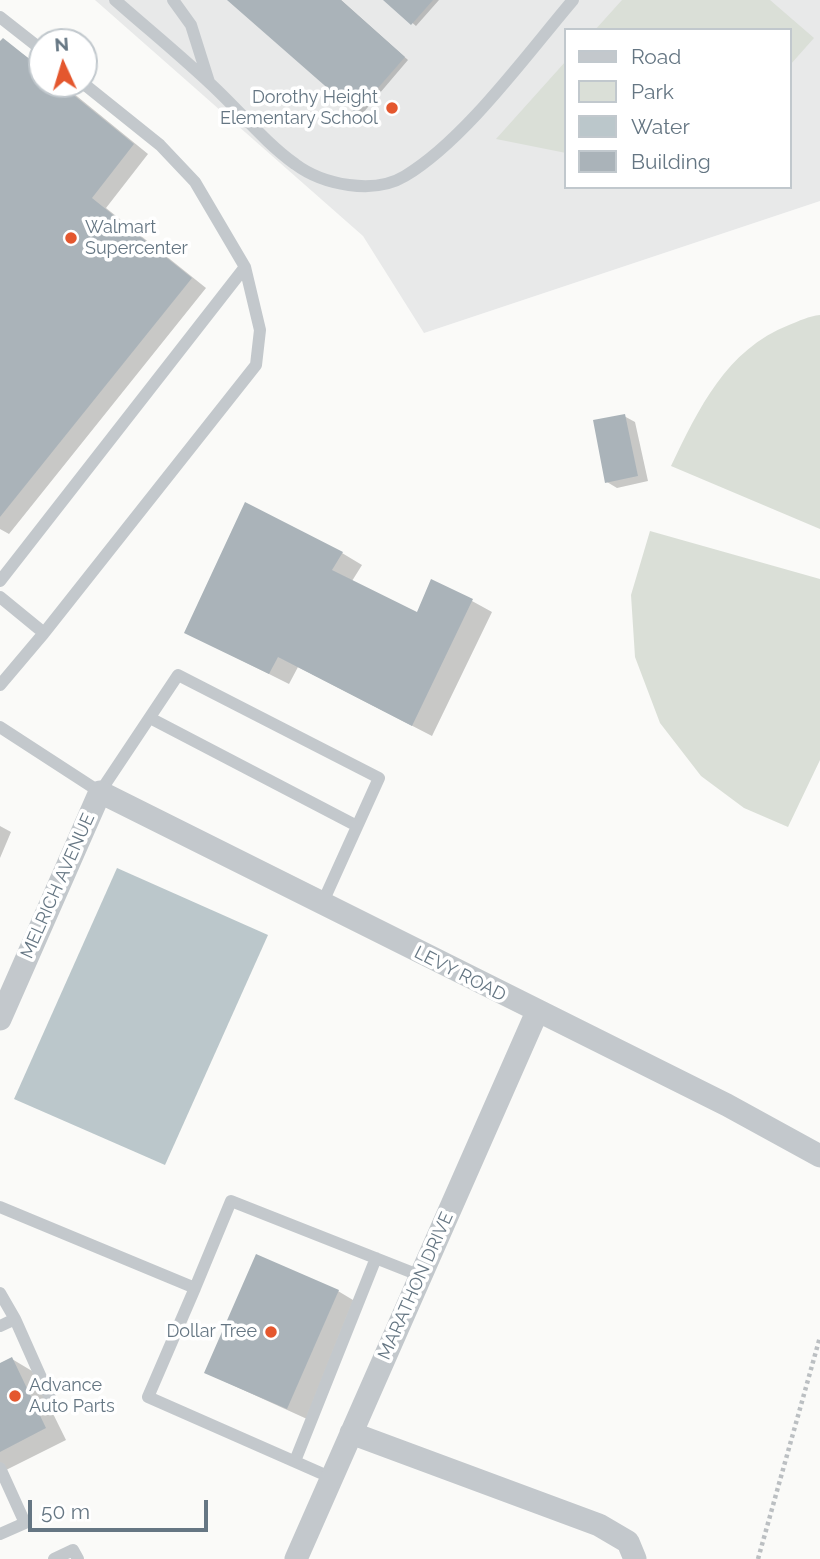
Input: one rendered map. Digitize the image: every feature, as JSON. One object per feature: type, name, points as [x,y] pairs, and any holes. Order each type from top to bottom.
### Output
[{"type":"street","name":"LEVY ROAD","points":[[100,792],[727,1105],[820,1156]]},
{"type":"street","name":"MELRICH AVENUE","points":[[0,1019],[100,792]]},
{"type":"street","name":"MARATHON DRIVE","points":[[296,1559],[537,1012]]},
{"type":"street","points":[[352,1433],[599,1525],[628,1542],[635,1559]]},
{"type":"lane","points":[[115,0],[210,83],[296,165],[330,181],[375,187],[403,177],[433,155],[464,126],[573,0]]},
{"type":"lane","points":[[173,0],[191,25],[210,83]]},
{"type":"lane","points":[[0,17],[28,39]]},
{"type":"lane","points":[[0,685],[256,365],[260,330],[244,267],[195,182],[160,145],[98,95]]},
{"type":"lane","points":[[0,581],[244,267]]},
{"type":"lane","points":[[0,597],[44,632]]},
{"type":"lane","points":[[0,727],[100,792],[178,675],[379,778],[322,904]]},
{"type":"lane","points":[[150,718],[357,826]]},
{"type":"lane","points":[[332,1478],[148,1397],[230,1201],[421,1276]]},
{"type":"lane","points":[[0,1207],[195,1288]]},
{"type":"lane","points":[[295,1461],[376,1258]]},
{"type":"lane","points":[[0,1293],[15,1319],[55,1409]]},
{"type":"lane","points":[[0,1326],[15,1319]]},
{"type":"lane","points":[[0,1468],[25,1523],[0,1534]]},
{"type":"lane","points":[[54,1559],[73,1550],[78,1559]]},
{"type":"path","points":[[758,1559],[820,1337]]},
{"type":"shaded area","name":"Dorothy Height Elementary School","points":[[95,0],[820,0],[820,201],[424,333],[363,236]]},
{"type":"green space","points":[[622,0],[770,0],[814,38],[792,63],[792,28],[597,28]]},
{"type":"green space","points":[[564,63],[564,153],[496,139]]},
{"type":"green space","points":[[820,315],[820,529],[671,466],[704,402],[731,365],[767,336],[800,320]]},
{"type":"green space","points":[[650,531],[820,579],[820,760],[788,827],[744,808],[701,776],[660,723],[635,657],[631,595]]},
{"type":"water","points":[[117,868],[268,935],[165,1165],[14,1099]]},
{"type":"building","points":[[227,0],[341,0],[405,57],[356,113]]},
{"type":"building","points":[[383,0],[433,0],[411,25]]},
{"type":"building","name":"Walmart Supercenter","points":[[3,38],[28,58],[28,98],[77,98],[134,144],[92,198],[192,278],[0,517],[0,41]]},
{"type":"building","points":[[625,414],[638,476],[605,483],[593,420]]},
{"type":"building","points":[[245,502],[343,552],[332,570],[417,612],[431,579],[473,599],[412,726],[278,657],[269,674],[184,633]]},
{"type":"building","name":"Dollar Tree","points":[[256,1254],[339,1290],[287,1409],[204,1373]]},
{"type":"building","name":"Advance Auto Parts","points":[[12,1357],[46,1428],[0,1452],[0,1363]]},
{"type":"place","name":"Dorothy Height Elementary School","points":[[392,108]]},
{"type":"place","name":"Walmart Supercenter","points":[[71,238]]},
{"type":"place","name":"Dollar Tree","points":[[271,1332]]},
{"type":"place","name":"Advance Auto Parts","points":[[15,1396]]}]
